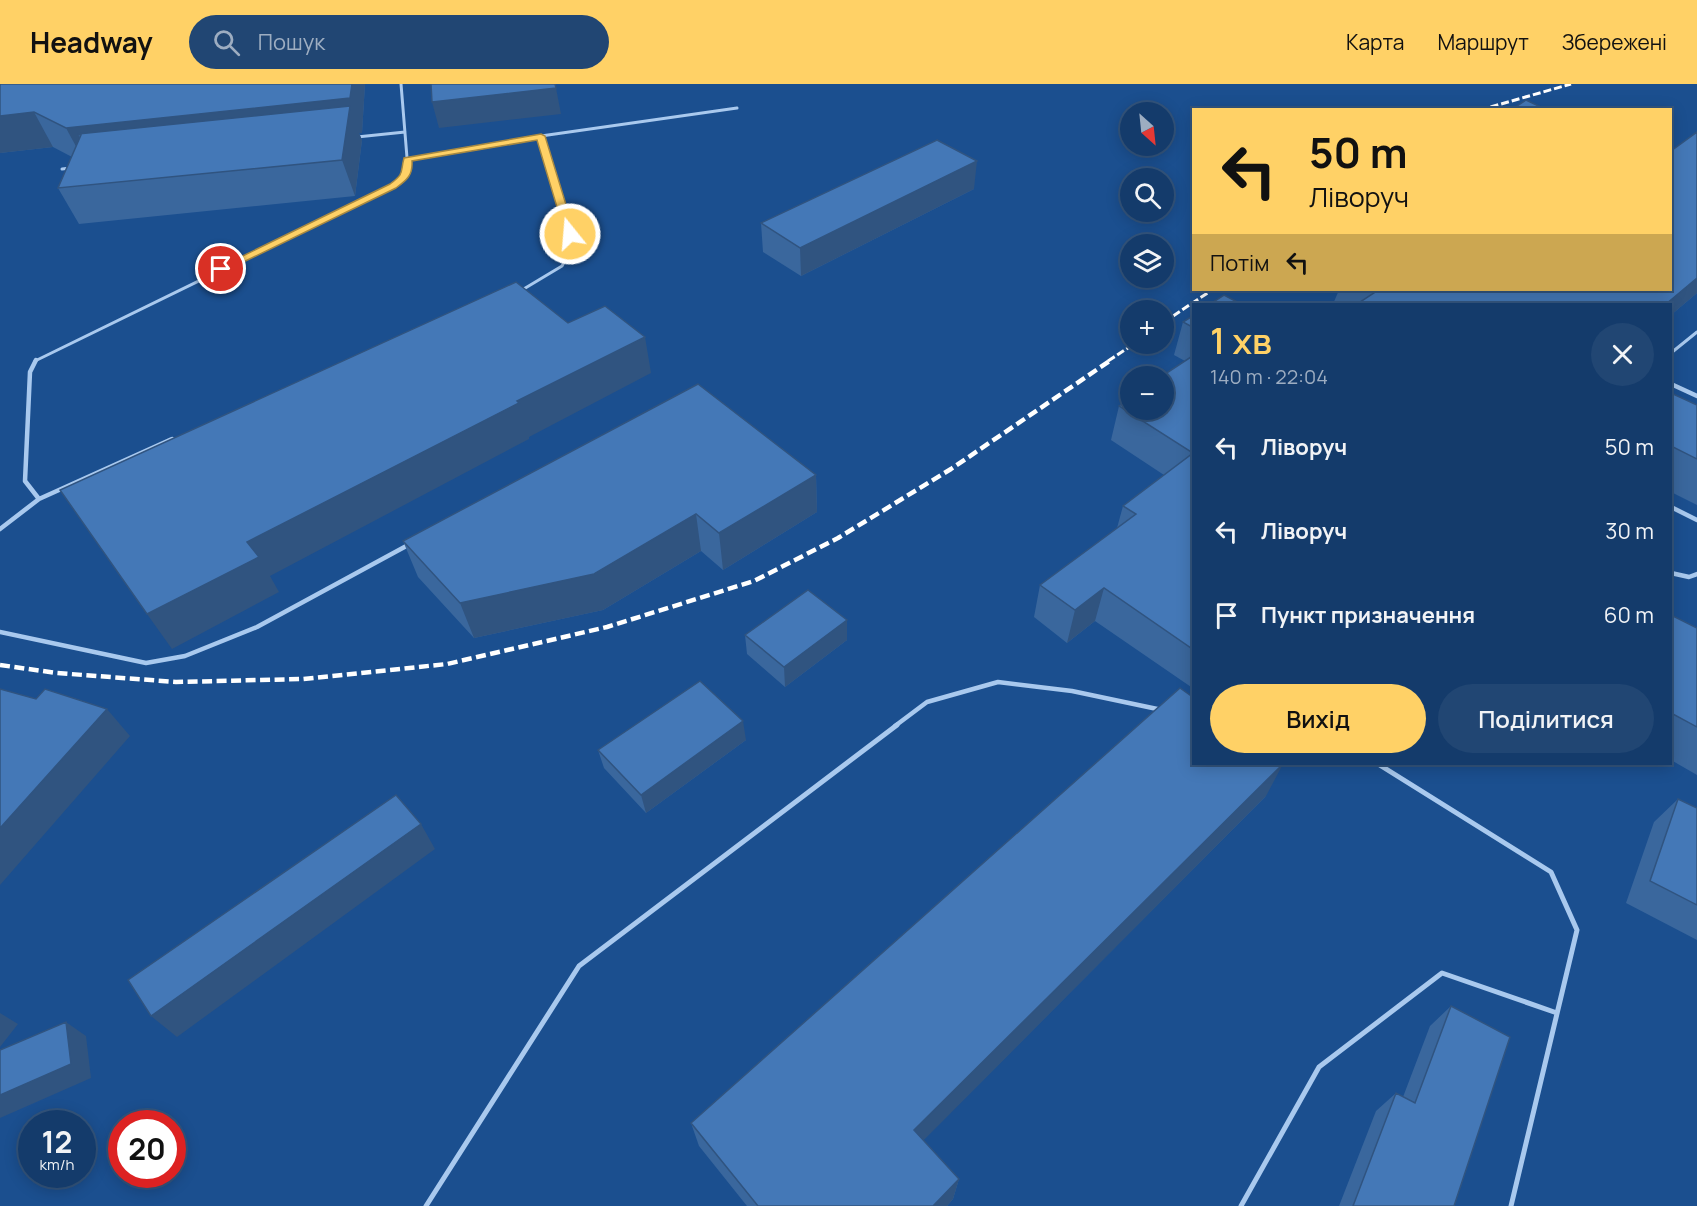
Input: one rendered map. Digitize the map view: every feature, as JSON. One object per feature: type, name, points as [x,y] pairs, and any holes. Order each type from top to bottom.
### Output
[{"type":"lane","points":[[39,499],[25,481],[30,372],[36,359],[393,186],[404,178],[408,170],[401,84]]},
{"type":"lane","points":[[407,159],[541,136],[737,108]]},
{"type":"lane","points":[[346,139],[405,132]]},
{"type":"lane","points":[[516,292],[562,266],[570,252],[570,234],[541,136]]},
{"type":"lane","points":[[62,170],[74,168]]},
{"type":"lane","points":[[1672,352],[1697,332]]},
{"type":"lane","points":[[1672,384],[1697,396]]},
{"type":"lane","points":[[0,529],[39,499],[175,438]]},
{"type":"lane","points":[[1672,508],[1697,520]]},
{"type":"lane","points":[[0,632],[146,663],[185,656],[257,627],[414,542]]},
{"type":"lane","points":[[1672,573],[1689,577],[1697,574]]},
{"type":"lane","points":[[426,1206],[579,966],[927,702],[998,682],[1072,691],[1172,712]]},
{"type":"lane","points":[[1380,765],[1551,872],[1577,930],[1511,1206]]},
{"type":"lane","points":[[1241,1206],[1319,1067],[1442,974],[1557,1013]]},
{"type":"building","points":[[0,84],[352,84],[350,98],[66,128],[34,112],[0,116]]},
{"type":"building","points":[[431,84],[555,84],[556,88],[432,102]]},
{"type":"building","points":[[1526,100],[1543,108],[1514,108]]},
{"type":"building","points":[[350,106],[342,160],[58,188],[81,135],[78,134]]},
{"type":"building","points":[[1697,132],[1697,278],[1667,303],[1359,303],[1374,293],[1369,291],[1672,291],[1672,150]]},
{"type":"building","points":[[937,140],[977,161],[800,248],[761,223]]},
{"type":"building","points":[[516,282],[568,323],[605,306],[645,337],[247,542],[259,557],[147,614],[60,490]]},
{"type":"building","points":[[1224,295],[1239,303],[1212,303]]},
{"type":"building","points":[[1192,316],[1192,327],[1183,322]]},
{"type":"building","points":[[1192,356],[1192,452],[1141,420],[1174,420],[1174,368]]},
{"type":"building","points":[[698,384],[816,475],[719,533],[696,514],[594,574],[460,603],[403,541]]},
{"type":"building","points":[[1672,393],[1697,405],[1697,459],[1672,446]]},
{"type":"building","points":[[1192,454],[1192,649],[1104,588],[1075,610],[1040,585],[1136,514],[1123,506]]},
{"type":"building","points":[[808,590],[847,620],[784,667],[745,635]]},
{"type":"building","points":[[1672,616],[1697,628],[1697,727],[1672,714]]},
{"type":"building","points":[[700,681],[743,721],[641,795],[598,750]]},
{"type":"building","points":[[1180,688],[1192,697],[1192,765],[1282,765],[914,1130],[959,1179],[933,1206],[758,1206],[691,1123]]},
{"type":"building","points":[[0,689],[36,699],[45,689],[107,709],[0,828]]},
{"type":"building","points":[[396,795],[421,824],[151,1016],[128,980]]},
{"type":"building","points":[[1678,799],[1697,808],[1697,905],[1650,881]]},
{"type":"building","points":[[1451,1006],[1510,1037],[1454,1206],[1353,1206],[1396,1093],[1415,1103]]},
{"type":"building","points":[[66,1022],[71,1064],[0,1095],[0,1050]]},
{"type":"railway","points":[[1487,108],[1571,84]]},
{"type":"railway","points":[[1192,303],[1210,291]]},
{"type":"railway","points":[[1174,315],[1192,303]]},
{"type":"railway","points":[[1108,361],[1120,353]]},
{"type":"railway","points":[[0,665],[57,673],[176,682],[303,679],[447,664],[607,627],[754,581],[838,538],[951,469],[1111,360]]},
{"type":"route","points":[[221,269],[393,186],[404,178],[408,170],[407,159],[541,136],[570,234]]}]
